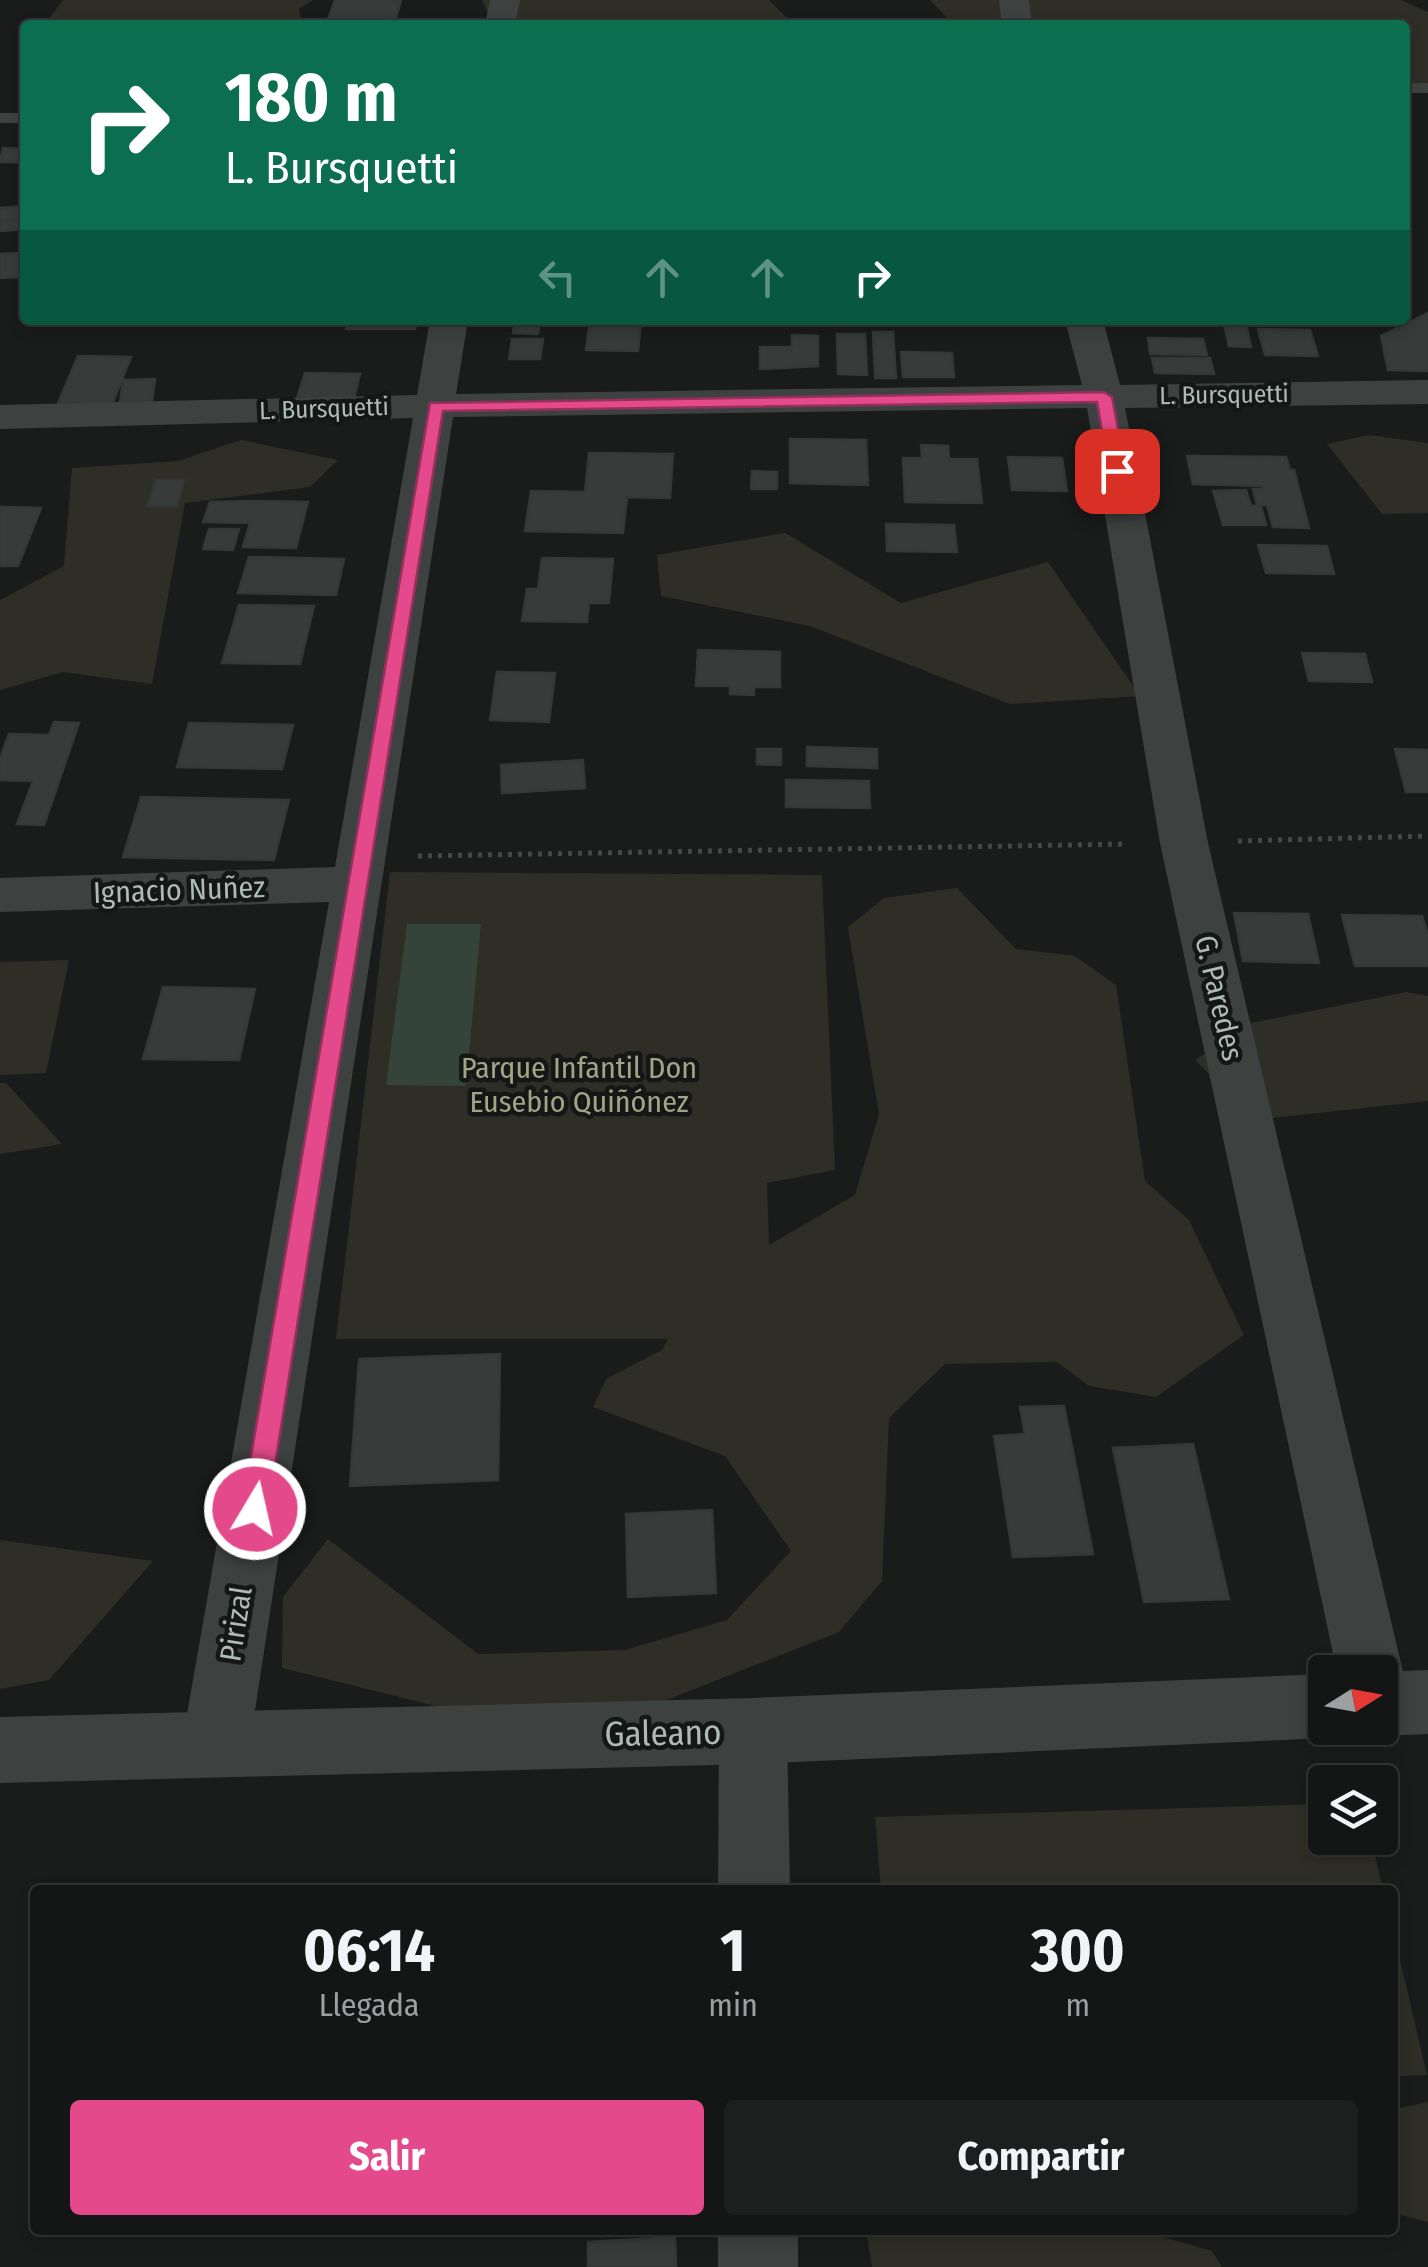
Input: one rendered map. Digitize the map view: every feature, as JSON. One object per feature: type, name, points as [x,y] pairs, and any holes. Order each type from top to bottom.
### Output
[{"type":"street","name":"Pirizal","points":[[216,1743],[448,325]]},
{"type":"street","name":"G. Paredes","points":[[1085,325],[1104,397],[1184,843],[1366,1655]]},
{"type":"street","name":"L. Bursquetti","points":[[0,418],[436,406],[1428,392]]},
{"type":"street","name":"Ignacio Nuñez","points":[[0,895],[360,871]]},
{"type":"street","points":[[1398,1703],[1428,1702]]},
{"type":"street","name":"Galeano","points":[[0,1750],[753,1731],[1308,1707]]},
{"type":"street","points":[[753,1731],[754,1885]]},
{"type":"street","points":[[758,2235],[758,2267]]},
{"type":"path","points":[[360,871],[1428,836]]},
{"type":"green space","points":[[63,0],[313,0],[299,9],[301,20],[48,20]]},
{"type":"green space","points":[[482,0],[769,0],[789,20],[491,20]]},
{"type":"green space","points":[[930,0],[1401,0],[1428,12],[1428,89],[1410,89],[1410,20],[949,20]]},
{"type":"green space","points":[[1369,435],[1428,443],[1428,513],[1382,514],[1327,444]]},
{"type":"green space","points":[[241,440],[338,460],[310,487],[185,503],[152,684],[63,672],[0,690],[0,600],[64,566],[72,468],[178,461]]},
{"type":"green space","points":[[785,533],[901,603],[1048,562],[1140,696],[1010,704],[810,626],[661,596],[657,555]]},
{"type":"green space","name":"Parque Infantil Don Eusebio Quiñónez","points":[[390,872],[822,875],[835,1170],[767,1183],[769,1245],[855,1195],[879,1114],[848,927],[884,898],[957,888],[1016,949],[1075,956],[1116,985],[1145,1181],[1189,1220],[1244,1335],[1156,1397],[1089,1386],[1057,1362],[945,1364],[889,1418],[882,1581],[839,1632],[568,1739],[282,1668],[283,1597],[328,1539],[478,1654],[625,1650],[727,1620],[791,1551],[725,1456],[593,1407],[606,1379],[662,1350],[668,1339],[336,1339]]},
{"type":"green space","points":[[69,960],[46,1073],[0,1075],[0,962]]},
{"type":"green space","points":[[1407,992],[1428,996],[1428,1101],[1255,1120],[1195,1060],[1251,1023]]},
{"type":"green space","points":[[0,1083],[6,1083],[62,1144],[0,1154]]},
{"type":"green space","points":[[0,1540],[153,1561],[49,1680],[0,1689]]},
{"type":"green space","points":[[1308,1804],[1308,1855],[1375,1855],[1382,1885],[881,1885],[875,1817]]},
{"type":"green space","points":[[1398,1951],[1427,2075],[1398,2076]]},
{"type":"green space","points":[[1428,2102],[1428,2222],[1398,2214],[1398,2108]]},
{"type":"green space","points":[[867,2235],[1156,2235],[1212,2251],[1222,2267],[872,2267]]},
{"type":"shaded area","points":[[407,924],[481,924],[466,1086],[386,1085]]},
{"type":"building","points":[[335,0],[401,0],[396,18],[329,17]]},
{"type":"building","points":[[3,148],[20,149],[20,162],[0,162]]},
{"type":"building","points":[[20,206],[20,220],[0,222],[0,208]]},
{"type":"building","points":[[20,220],[20,229],[0,231],[0,222]]},
{"type":"building","points":[[20,253],[20,277],[0,278],[0,254]]},
{"type":"building","points":[[1428,313],[1428,371],[1388,370],[1381,336]]},
{"type":"building","points":[[347,325],[416,325],[415,329],[346,329]]},
{"type":"building","points":[[514,325],[539,325],[538,334],[513,333]]},
{"type":"building","points":[[589,325],[641,325],[638,351],[586,350]]},
{"type":"building","points":[[1224,325],[1246,325],[1251,347],[1229,346]]},
{"type":"building","points":[[1258,329],[1310,330],[1318,356],[1265,355]]},
{"type":"building","points":[[873,332],[893,332],[896,378],[875,378]]},
{"type":"building","points":[[837,334],[865,334],[867,375],[838,374]]},
{"type":"building","points":[[792,335],[818,336],[818,366],[760,369],[760,347],[792,347]]},
{"type":"building","points":[[1148,338],[1203,339],[1207,355],[1150,354]]},
{"type":"building","points":[[512,339],[543,339],[540,359],[509,359]]},
{"type":"building","points":[[901,352],[952,353],[954,377],[903,377]]},
{"type":"building","points":[[78,356],[131,357],[112,405],[58,403]]},
{"type":"building","points":[[1152,358],[1210,358],[1214,374],[1155,373]]},
{"type":"building","points":[[305,373],[360,374],[353,402],[296,401]]},
{"type":"building","points":[[155,379],[152,401],[120,403],[123,380]]},
{"type":"building","points":[[790,439],[866,440],[868,485],[790,483]]},
{"type":"building","points":[[921,445],[948,446],[949,459],[977,459],[982,503],[905,502],[903,458],[922,458]]},
{"type":"building","points":[[589,453],[673,454],[670,498],[627,497],[623,533],[525,531],[531,491],[585,492]]},
{"type":"building","points":[[1187,456],[1286,457],[1290,470],[1294,470],[1309,528],[1273,527],[1267,505],[1257,505],[1253,489],[1263,489],[1262,486],[1193,484]]},
{"type":"building","points":[[1008,457],[1062,458],[1067,491],[1012,490]]},
{"type":"building","points":[[752,471],[777,472],[777,489],[751,489]]},
{"type":"building","points":[[156,480],[184,480],[177,506],[148,506]]},
{"type":"building","points":[[1246,490],[1251,506],[1261,506],[1266,525],[1223,525],[1213,491]]},
{"type":"building","points":[[210,502],[308,502],[296,548],[243,547],[250,523],[203,522]]},
{"type":"building","points":[[0,507],[41,508],[18,566],[0,566]]},
{"type":"building","points":[[886,524],[954,525],[957,552],[887,551]]},
{"type":"building","points":[[209,529],[239,529],[233,550],[203,549]]},
{"type":"building","points":[[1258,545],[1327,546],[1334,574],[1266,573]]},
{"type":"building","points":[[249,557],[344,559],[336,595],[238,593]]},
{"type":"building","points":[[542,558],[613,559],[609,603],[589,603],[587,622],[522,621],[527,589],[538,589]]},
{"type":"building","points":[[239,605],[314,606],[300,664],[222,663]]},
{"type":"building","points":[[698,650],[780,652],[780,687],[754,687],[754,695],[730,694],[730,686],[696,686]]},
{"type":"building","points":[[1302,653],[1365,654],[1372,682],[1309,681]]},
{"type":"building","points":[[497,672],[555,673],[549,722],[490,720]]},
{"type":"building","points":[[54,722],[79,723],[44,825],[17,824],[33,781],[0,780],[0,759],[9,734],[49,735]]},
{"type":"building","points":[[189,723],[293,725],[282,769],[177,767]]},
{"type":"building","points":[[807,747],[877,749],[877,768],[807,766]]},
{"type":"building","points":[[757,749],[781,749],[781,765],[757,764]]},
{"type":"building","points":[[1395,749],[1428,750],[1428,792],[1406,792]]},
{"type":"building","points":[[583,760],[585,788],[502,793],[501,765]]},
{"type":"building","points":[[786,780],[869,781],[870,808],[786,807]]},
{"type":"building","points":[[141,797],[289,800],[274,860],[123,857]]},
{"type":"building","points":[[1234,913],[1308,914],[1319,963],[1243,961]]},
{"type":"building","points":[[1342,915],[1422,916],[1428,935],[1428,966],[1355,966]]},
{"type":"building","points":[[163,987],[255,989],[239,1060],[143,1059]]},
{"type":"building","points":[[500,1354],[498,1480],[350,1486],[359,1359]]},
{"type":"building","points":[[1064,1406],[1093,1554],[1013,1557],[994,1436],[1025,1434],[1020,1407]]},
{"type":"building","points":[[1193,1444],[1229,1599],[1144,1602],[1113,1448]]},
{"type":"building","points":[[712,1510],[716,1593],[628,1597],[626,1514]]},
{"type":"building","points":[[675,2237],[676,2267],[588,2267],[588,2242]]},
{"type":"route","points":[[255,1509],[436,406],[1104,397],[1117,471]]}]
